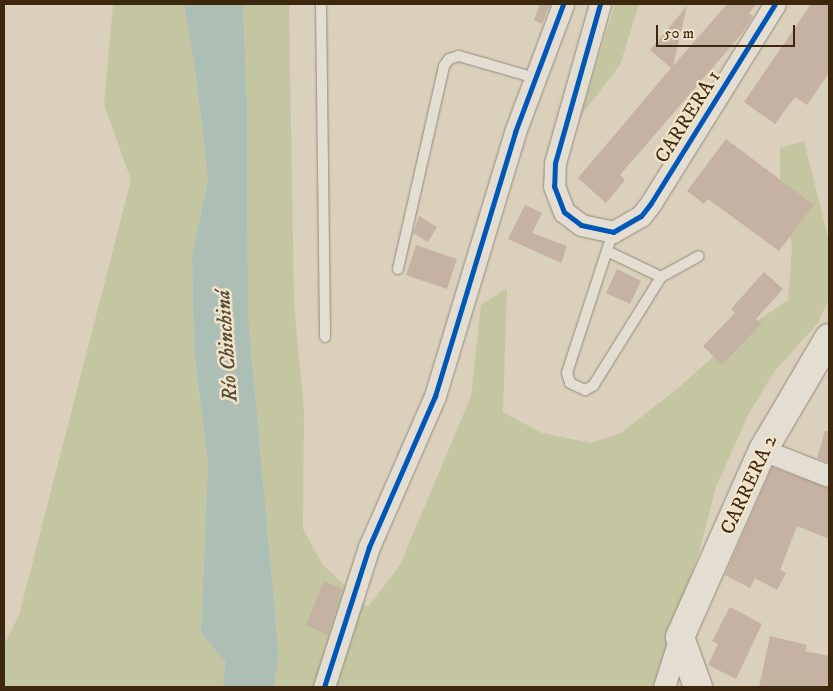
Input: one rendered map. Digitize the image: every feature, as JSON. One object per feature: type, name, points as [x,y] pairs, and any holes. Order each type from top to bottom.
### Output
[{"type":"main road","name":"CARRERA 2","points":[[680,637],[763,450],[829,338]]},
{"type":"main road","points":[[680,637],[698,687]]},
{"type":"street","points":[[324,687],[369,547],[435,396],[514,132],[564,4]]},
{"type":"street","points":[[600,4],[555,163],[554,186],[564,212],[610,241]]},
{"type":"street","name":"CARRERA 1","points":[[610,241],[641,216],[652,204],[775,4]]},
{"type":"street","points":[[763,450],[829,476]]},
{"type":"street","name":"CARRERA 2","points":[[664,687],[680,637]]},
{"type":"lane","points":[[321,4],[325,337]]},
{"type":"lane","points":[[398,269],[444,66],[459,56],[535,78]]},
{"type":"lane","points":[[661,277],[610,241],[567,373],[570,383],[585,390],[593,386],[661,277],[698,256]]},
{"type":"green space","points":[[113,4],[184,4],[196,75],[208,180],[192,256],[194,351],[208,464],[201,633],[225,661],[223,687],[4,687],[4,645],[19,615],[131,180],[104,104]]},
{"type":"green space","points":[[243,4],[289,4],[294,302],[304,411],[303,529],[323,565],[368,607],[400,565],[471,396],[481,305],[507,288],[503,412],[542,433],[591,443],[621,433],[677,389],[742,331],[788,300],[792,247],[780,181],[780,148],[804,141],[829,241],[829,300],[817,324],[775,371],[749,413],[716,487],[699,552],[672,629],[661,673],[651,687],[274,687],[279,656],[248,315],[247,106]]},
{"type":"green space","points":[[615,4],[639,4],[620,65],[580,117]]},
{"type":"water","name":"Río Chinchiná","points":[[184,4],[243,4],[247,106],[248,315],[279,656],[274,687],[223,687],[225,661],[201,633],[208,464],[194,351],[192,256],[208,180],[196,75]]},
{"type":"building","points":[[540,4],[550,4],[542,24],[534,20]]},
{"type":"building","points":[[727,4],[757,4],[749,13],[753,16],[740,36],[620,175],[625,180],[606,203],[578,178],[671,68],[650,50],[687,6],[673,66]]},
{"type":"building","points":[[811,4],[829,4],[829,73],[807,105],[795,97],[775,124],[744,102]]},
{"type":"building","points":[[726,139],[814,205],[779,251],[708,199],[704,204],[687,191]]},
{"type":"building","points":[[525,205],[542,213],[532,233],[567,246],[561,263],[508,239]]},
{"type":"building","points":[[419,216],[437,227],[428,242],[413,233]]},
{"type":"building","points":[[416,245],[457,259],[447,289],[406,275]]},
{"type":"building","points":[[617,269],[641,281],[630,304],[606,293]]},
{"type":"building","points":[[764,272],[783,289],[756,319],[762,323],[722,365],[703,346],[735,313],[731,309]]},
{"type":"building","points":[[825,431],[829,431],[829,463],[817,458]]},
{"type":"building","points":[[772,467],[829,488],[829,539],[797,526],[780,570],[786,573],[777,590],[755,578],[750,588],[725,575]]},
{"type":"building","points":[[324,581],[342,589],[328,635],[306,625]]},
{"type":"building","points":[[730,607],[762,624],[736,679],[708,665],[718,644],[712,641]]},
{"type":"building","points":[[770,636],[807,645],[805,651],[829,656],[829,687],[759,687]]},
{"type":"cycle path","points":[[324,687],[369,547],[435,396],[515,132],[563,4]]},
{"type":"cycle path","points":[[600,4],[555,163],[554,186],[564,212],[581,225],[613,232],[641,216],[651,203],[775,4]]}]
